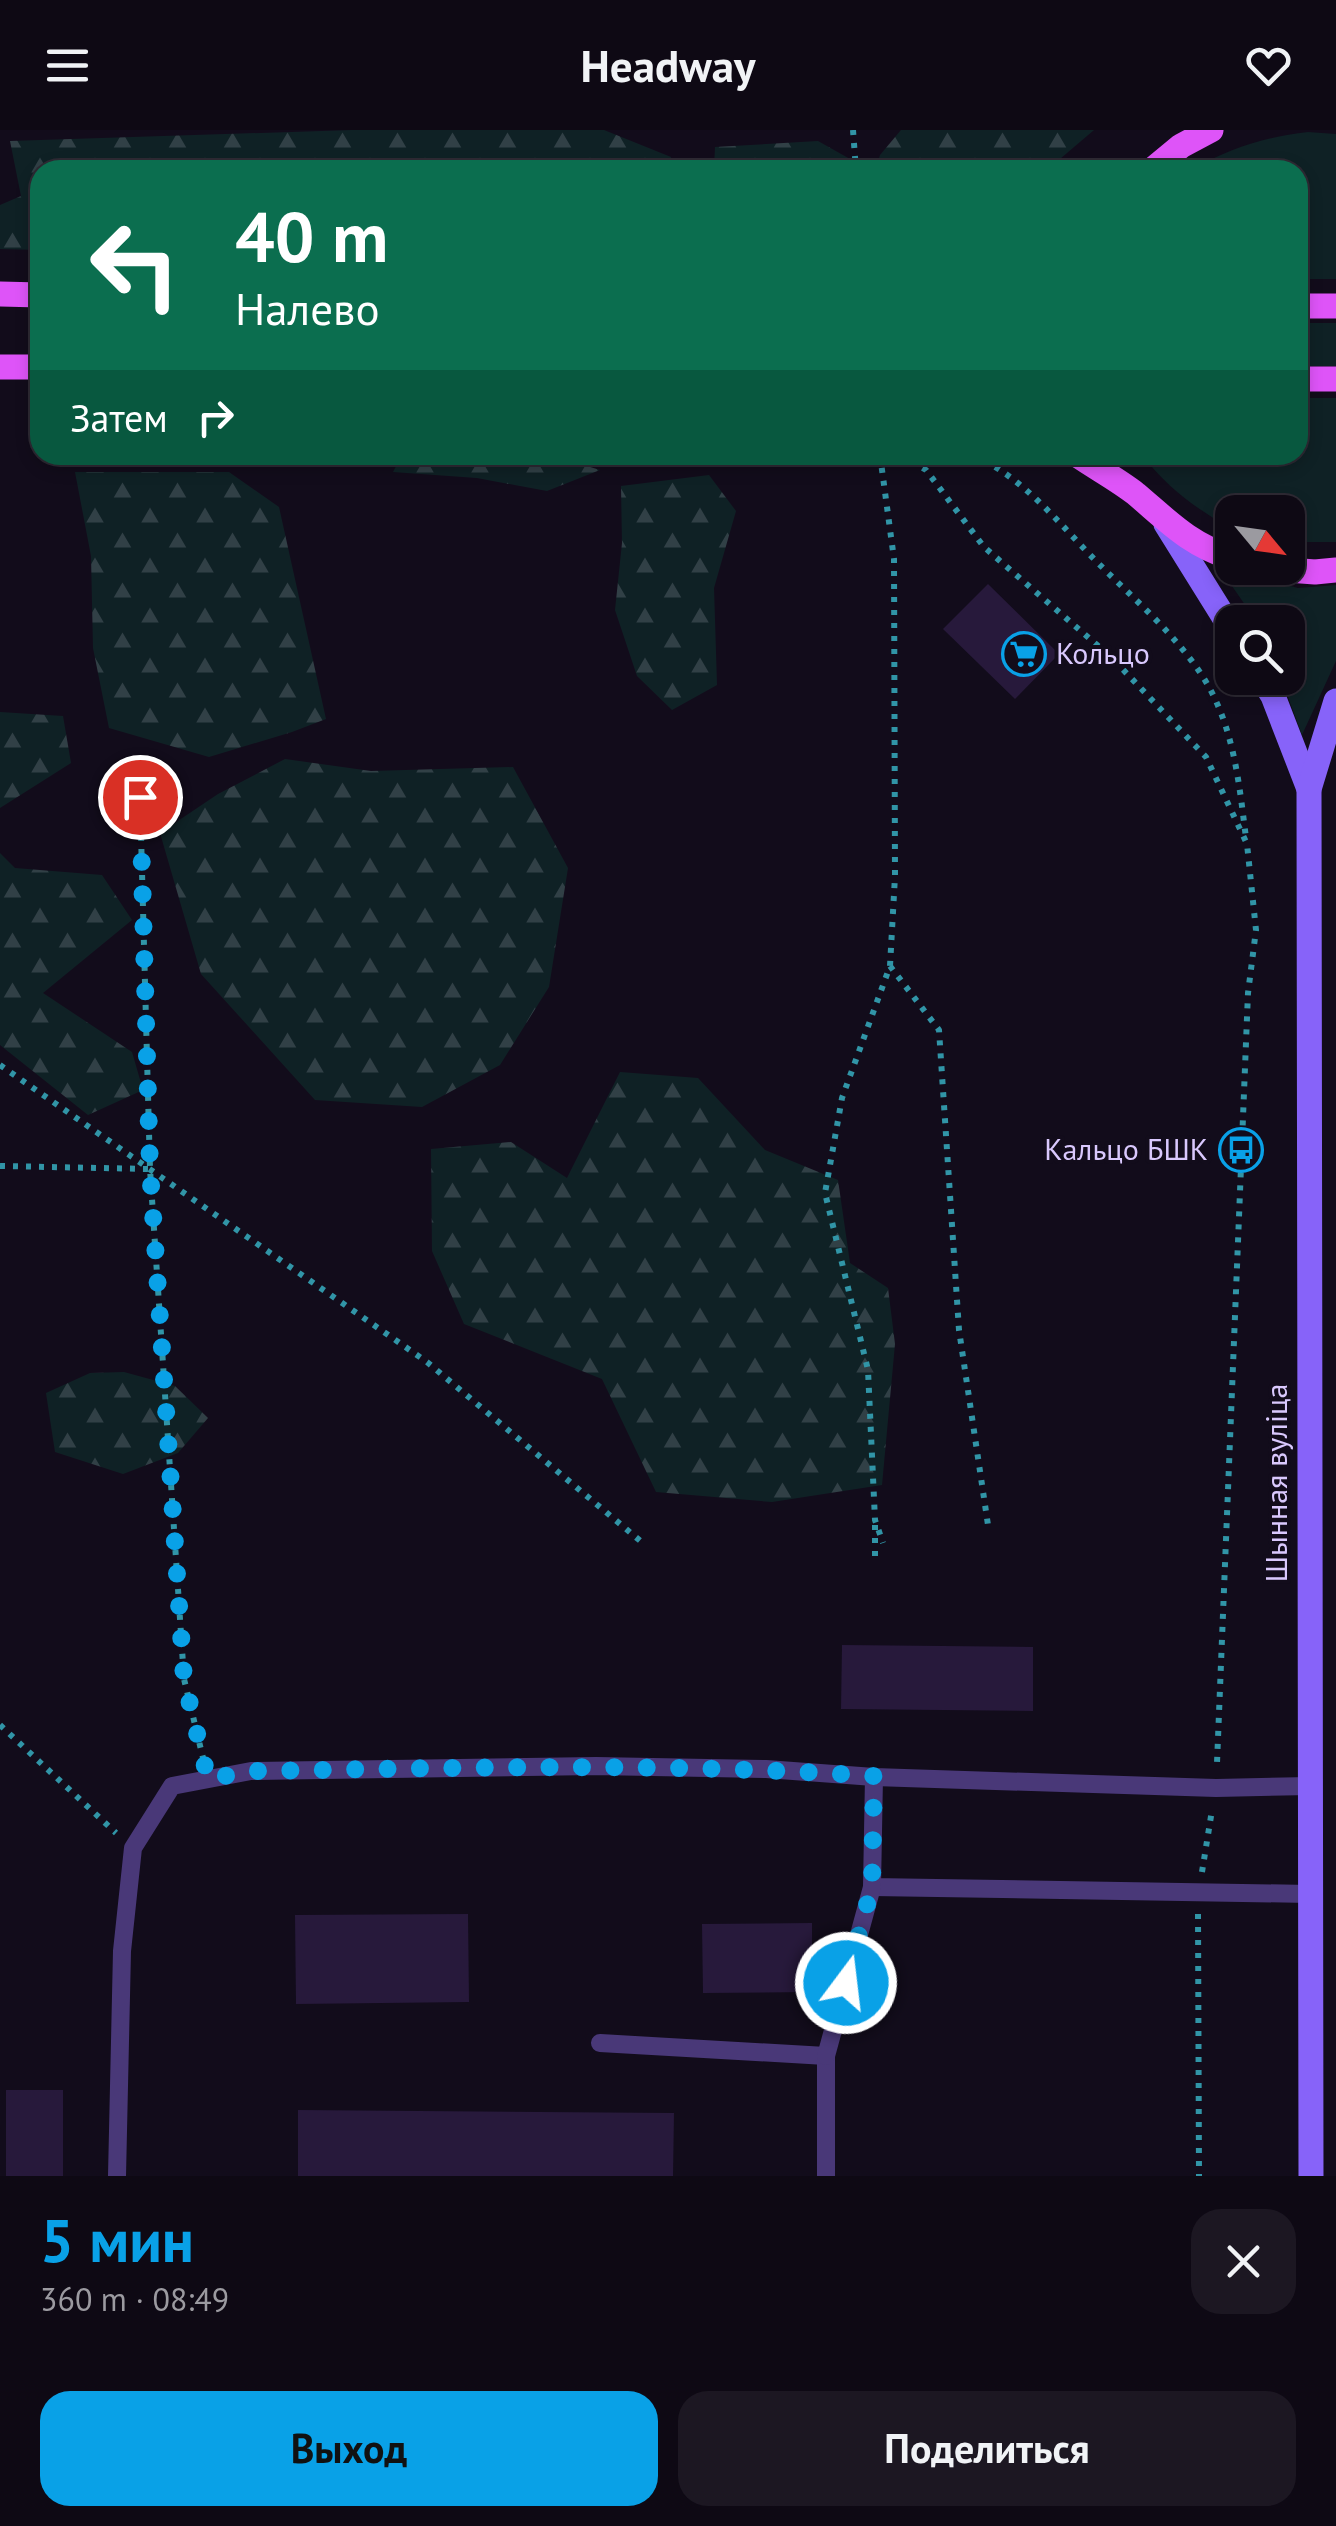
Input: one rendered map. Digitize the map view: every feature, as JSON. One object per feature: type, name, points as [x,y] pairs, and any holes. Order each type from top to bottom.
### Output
[{"type":"main road","points":[[1162,160],[1185,138],[1210,130]]},
{"type":"main road","points":[[0,294],[30,295]]},
{"type":"main road","points":[[1308,306],[1336,306]]},
{"type":"main road","points":[[0,367],[30,368]]},
{"type":"main road","points":[[1308,379],[1336,379]]},
{"type":"main road","points":[[1092,465],[1135,494],[1166,524],[1215,552]]},
{"type":"main road","points":[[1115,465],[1135,494]]},
{"type":"main road","points":[[1166,524],[1216,605]]},
{"type":"main road","points":[[1305,571],[1336,570]]},
{"type":"main road","name":"Шынная вуліца","points":[[1272,695],[1309,789]]},
{"type":"main road","name":"Шынная вуліца","points":[[1311,2176],[1309,789],[1336,702]]},
{"type":"lane","points":[[116,2176],[122,1951],[133,1848],[172,1786],[251,1771],[596,1766],[766,1769],[1216,1788],[1310,1786]]},
{"type":"lane","points":[[826,2176],[826,2056],[872,1886],[874,1776]]},
{"type":"lane","points":[[872,1886],[1310,1894]]},
{"type":"lane","points":[[600,2044],[826,2056]]},
{"type":"path","points":[[853,130],[855,160]]},
{"type":"path","points":[[875,1559],[868,1370],[825,1193],[842,1098],[890,966],[894,876],[894,559],[881,465]]},
{"type":"path","points":[[917,465],[926,470],[984,548],[1112,659],[1206,757],[1247,844]]},
{"type":"path","points":[[988,465],[1019,484],[1156,621],[1203,678],[1233,745],[1247,844],[1256,930],[1248,993],[1216,1788],[1198,1892],[1199,2176]]},
{"type":"path","points":[[140,797],[150,1169],[184,1679],[208,1779]]},
{"type":"path","points":[[890,966],[939,1030],[959,1330],[988,1525]]},
{"type":"path","points":[[0,1064],[427,1362],[644,1544]]},
{"type":"path","points":[[0,1166],[150,1169]]},
{"type":"path","points":[[874,1520],[884,1543]]},
{"type":"path","points":[[0,1725],[133,1848]]},
{"type":"green space","points":[[352,130],[604,130],[671,157],[30,160],[30,250],[0,249],[0,205],[21,196],[10,141]]},
{"type":"green space","points":[[901,130],[1094,130],[1059,160],[879,160]]},
{"type":"green space","points":[[1308,132],[1336,134],[1336,279],[1308,279],[1308,160],[1210,160],[1277,137]]},
{"type":"green space","points":[[818,141],[850,160],[714,160],[715,147]]},
{"type":"green space","points":[[1308,323],[1336,323],[1336,366],[1308,366]]},
{"type":"green space","points":[[1308,398],[1336,398],[1336,542],[1305,542],[1305,495],[1215,495],[1215,519],[1181,496],[1151,465],[1308,465]]},
{"type":"green space","points":[[397,465],[583,465],[600,470],[547,491],[477,478],[393,472]]},
{"type":"green space","points":[[75,472],[229,472],[279,507],[326,719],[209,757],[109,728],[93,648],[91,556]]},
{"type":"green space","points":[[709,475],[736,511],[714,588],[717,685],[672,710],[637,676],[615,610],[622,543],[621,486]]},
{"type":"green space","points":[[1231,585],[1336,585],[1336,661],[1302,735],[1287,695],[1305,695],[1305,605],[1245,605]]},
{"type":"green space","points":[[0,712],[63,716],[71,763],[0,808]]},
{"type":"green space","points":[[285,759],[371,771],[513,767],[568,868],[549,987],[500,1065],[422,1107],[315,1100],[201,974],[160,833],[218,794]]},
{"type":"green space","points":[[0,853],[15,868],[102,875],[132,920],[43,993],[132,1052],[143,1090],[88,1115],[0,1045]]},
{"type":"green space","points":[[620,1072],[698,1078],[765,1150],[838,1180],[850,1263],[888,1288],[895,1344],[882,1485],[772,1502],[656,1492],[602,1379],[464,1324],[432,1251],[431,1149],[511,1142],[567,1178]]},
{"type":"green space","points":[[124,1372],[175,1386],[208,1418],[178,1453],[123,1474],[55,1452],[46,1393],[90,1373]]},
{"type":"building","points":[[988,584],[1059,654],[1015,699],[943,629]]},
{"type":"building","points":[[842,1645],[1033,1647],[1033,1711],[841,1709]]},
{"type":"building","points":[[468,1914],[469,2002],[296,2004],[295,1915]]},
{"type":"building","points":[[812,1923],[812,1992],[703,1993],[702,1924]]},
{"type":"building","points":[[6,2090],[63,2090],[63,2176],[6,2176]]},
{"type":"building","points":[[298,2110],[674,2113],[673,2176],[298,2176]]},
{"type":"place","name":"Кольцо","points":[[1024,654]]},
{"type":"place","name":"Кальцо БШК","points":[[1241,1150]]},
{"type":"route","points":[[140,797],[150,1169],[184,1679],[208,1779],[251,1771],[596,1766],[766,1769],[874,1776],[872,1886],[846,1983]]}]
